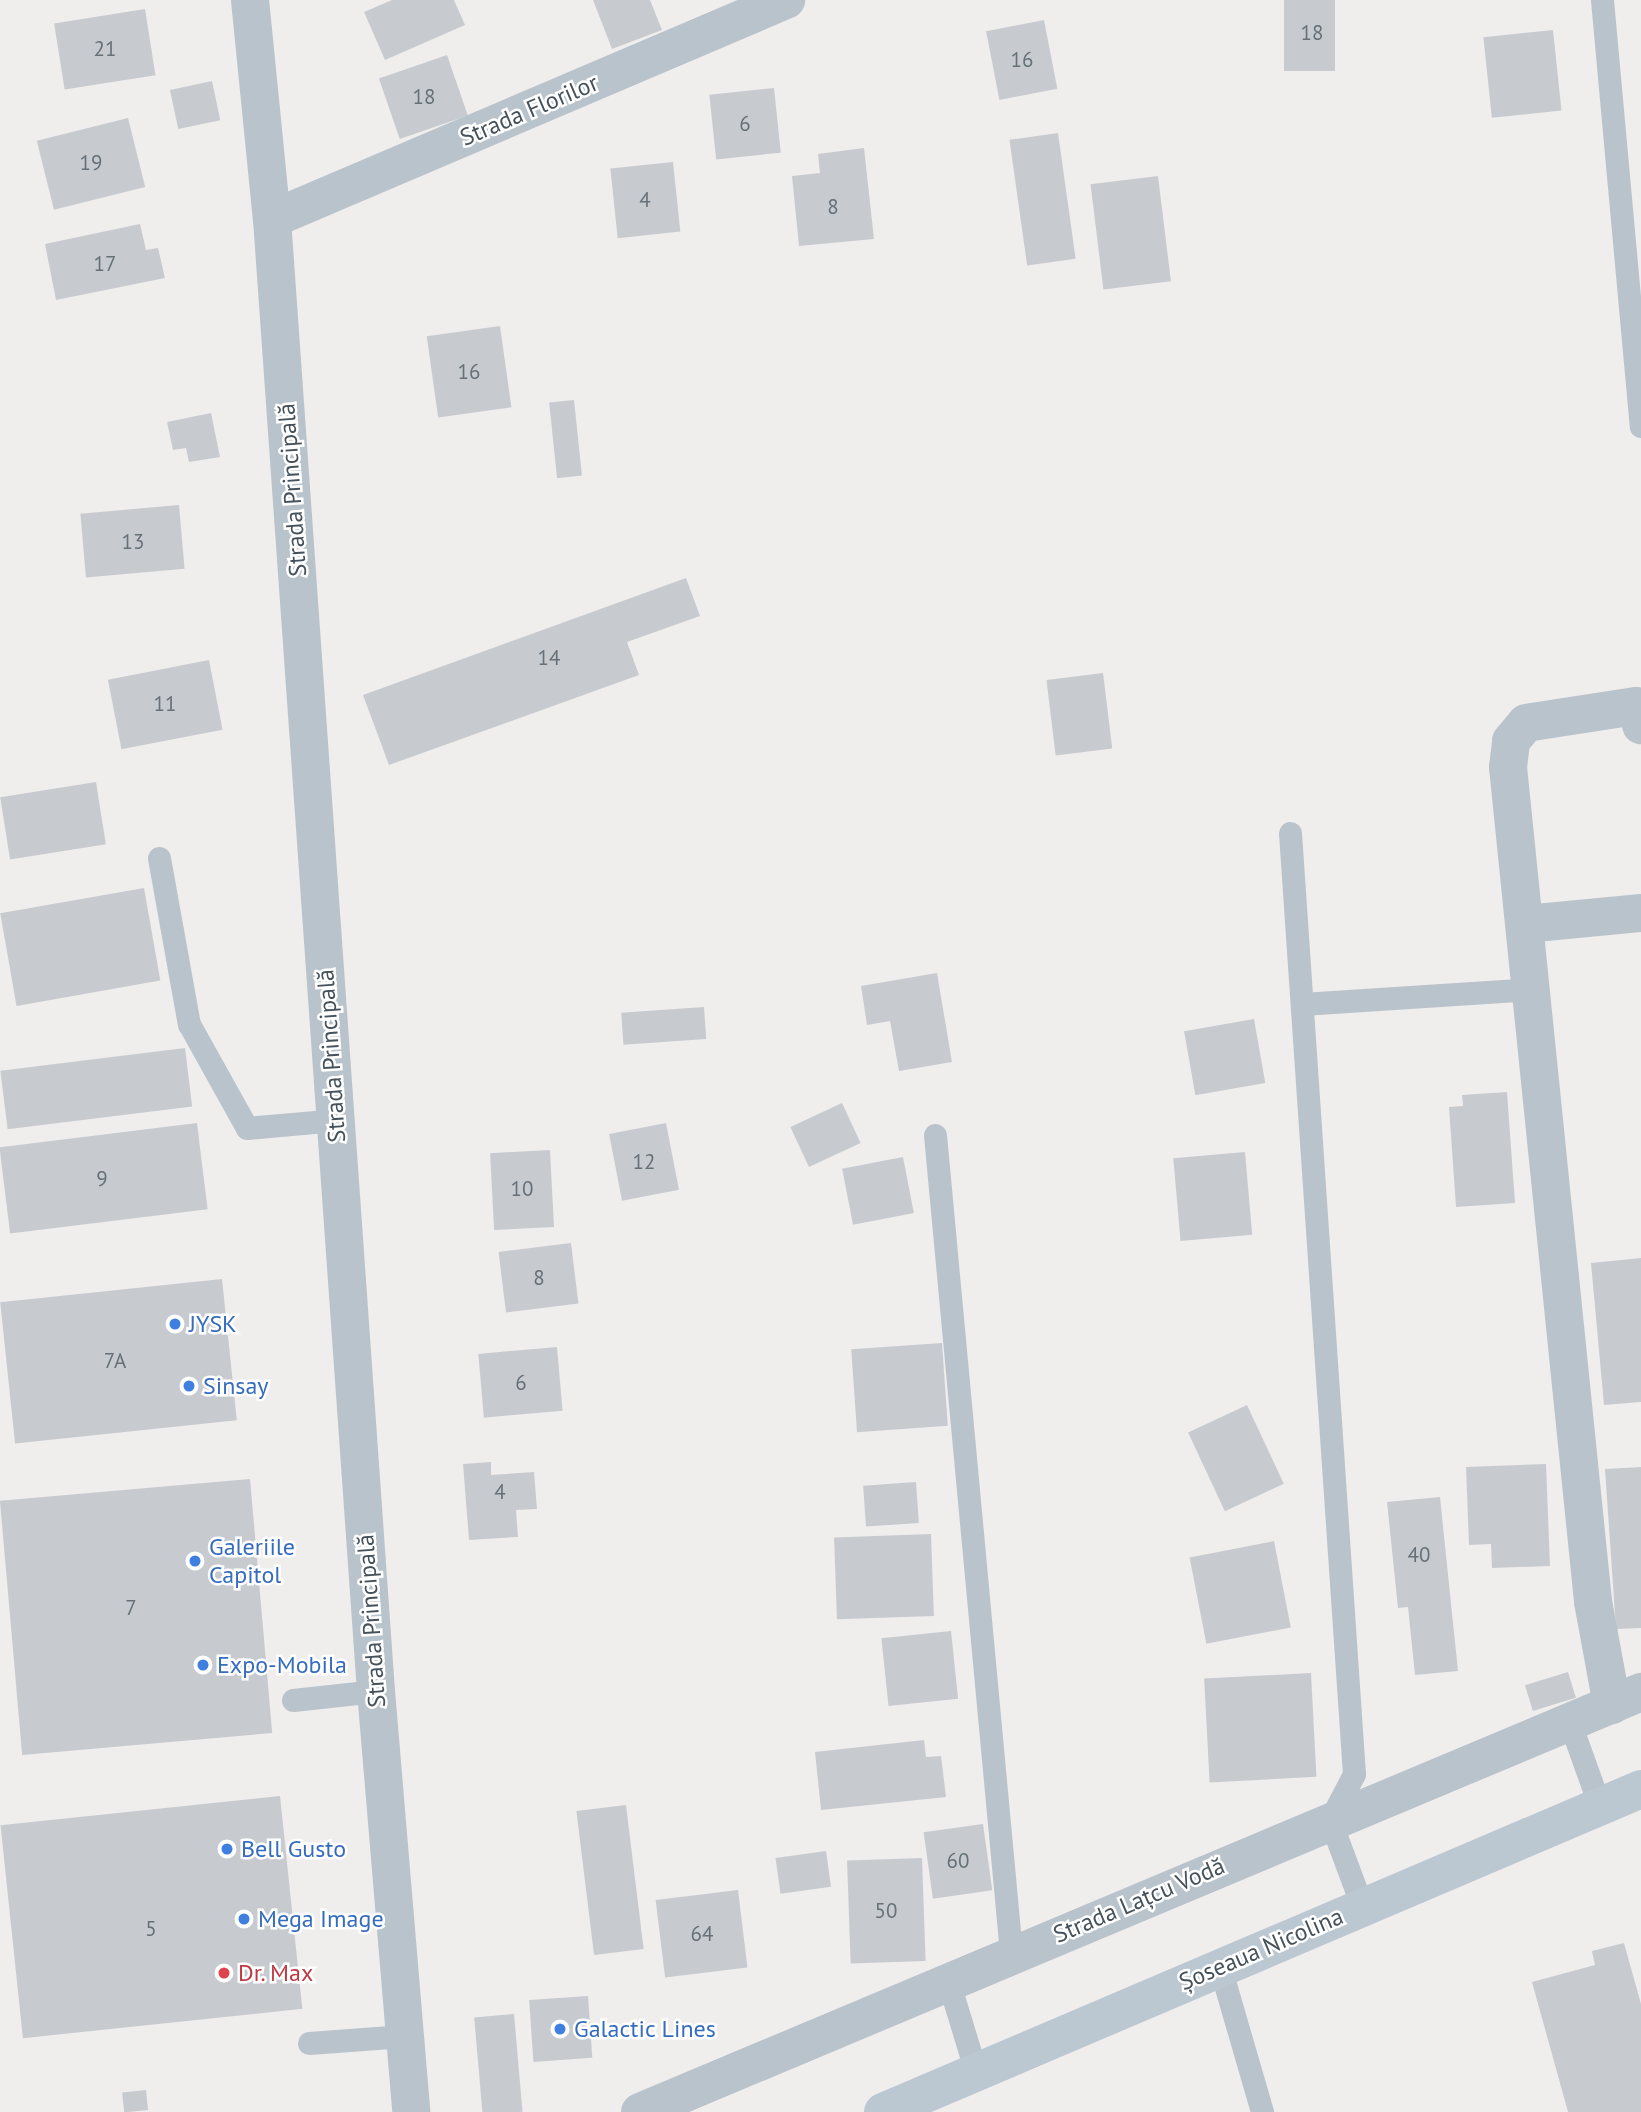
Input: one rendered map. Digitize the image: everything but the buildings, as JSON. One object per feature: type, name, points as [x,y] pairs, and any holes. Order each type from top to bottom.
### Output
[{"type":"main road","name":"Șoseaua Nicolina","points":[[883,2112],[1641,1789]]},
{"type":"street","name":"Strada Principală","points":[[250,0],[272,219],[376,1691],[411,2112]]},
{"type":"street","name":"Strada Florilor","points":[[272,219],[786,0]]},
{"type":"street","points":[[1627,1699],[1592,1601],[1508,767],[1511,741],[1526,723],[1636,706],[1641,725]]},
{"type":"street","points":[[1525,924],[1641,913]]},
{"type":"street","name":"Strada Lațcu Vodă","points":[[640,2112],[1011,1953],[1627,1699]]},
{"type":"lane","points":[[1602,0],[1641,426]]},
{"type":"lane","points":[[1290,833],[1354,1774],[1330,1820],[1362,1906]]},
{"type":"lane","points":[[159,858],[189,1024],[247,1128],[336,1120]]},
{"type":"lane","points":[[1302,1004],[1531,989]]},
{"type":"lane","points":[[935,1135],[1011,1953]]},
{"type":"lane","points":[[293,1700],[376,1691]]},
{"type":"lane","points":[[1570,1723],[1600,1807]]},
{"type":"lane","points":[[1220,1967],[1262,2112]]},
{"type":"lane","points":[[948,1980],[976,2072]]},
{"type":"lane","points":[[309,2043],[404,2036]]},
{"type":"place","name":"JYSK","points":[[175,1324]]},
{"type":"place","name":"Sinsay","points":[[189,1386]]},
{"type":"place","name":"Galeriile Capitol","points":[[195,1561]]},
{"type":"place","name":"Expo-Mobila","points":[[203,1665]]},
{"type":"place","name":"Bell Gusto","points":[[227,1849]]},
{"type":"place","name":"Mega Image","points":[[244,1919]]},
{"type":"place","name":"Dr. Max","points":[[224,1973]]},
{"type":"place","name":"Galactic Lines","points":[[560,2029]]}]
